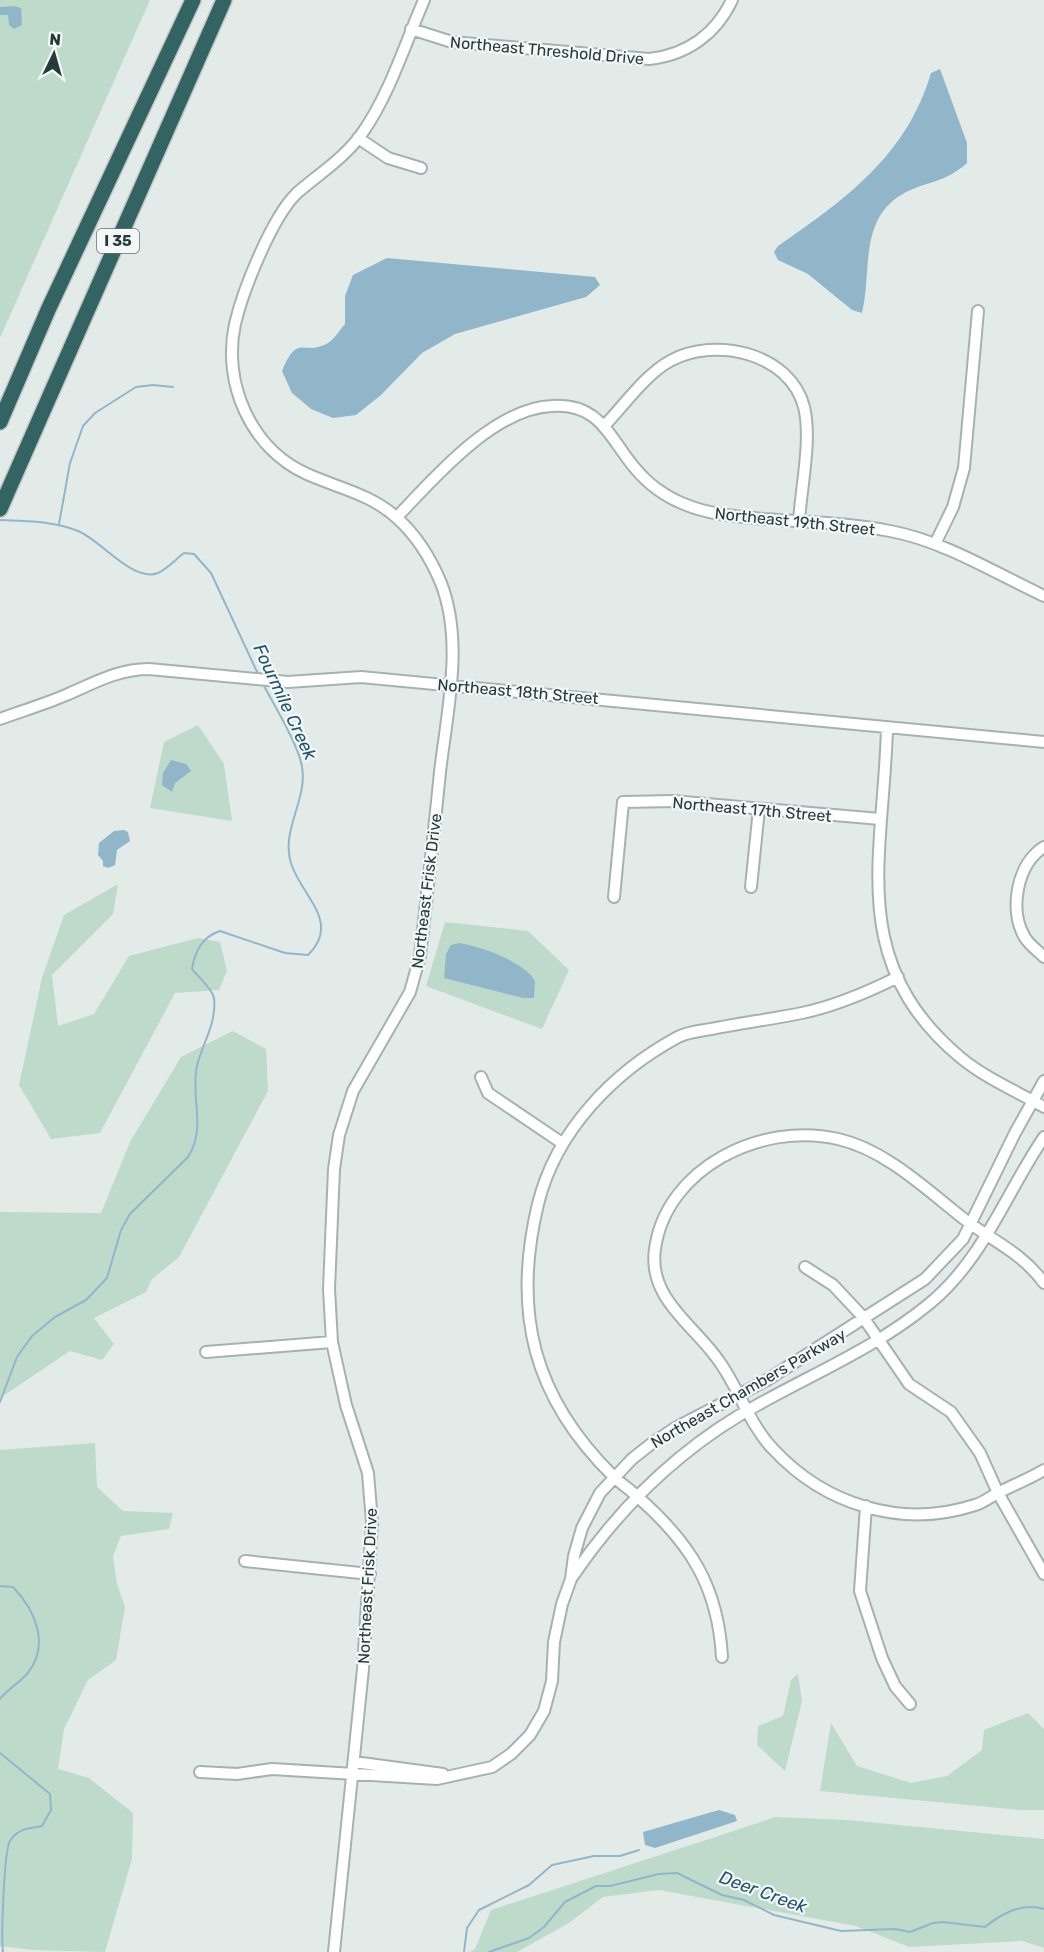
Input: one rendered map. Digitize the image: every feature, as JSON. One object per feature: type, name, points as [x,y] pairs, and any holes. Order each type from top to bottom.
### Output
[{"type":"highway","name":"I 35","points":[[0,422],[48,310],[193,0]]},
{"type":"highway","name":"I 35","points":[[0,509],[224,0]]},
{"type":"street","name":"Northeast Frisk Drive","points":[[334,1952],[353,1774],[370,1574],[371,1495],[364,1462],[346,1405],[332,1342],[329,1289],[334,1169],[339,1135],[353,1091],[397,1019],[416,974],[450,684],[452,632],[441,585],[427,554],[397,517],[355,491],[297,469],[273,451],[246,414],[239,398],[232,365],[236,322],[277,219],[298,193],[333,165],[358,138],[382,98],[424,0]]},
{"type":"street","name":"Northeast Threshold Drive","points":[[411,29],[452,42],[650,59],[677,53],[700,40],[722,18],[732,0]]},
{"type":"street","points":[[358,138],[388,158],[421,168]]},
{"type":"street","points":[[935,544],[961,488],[978,311]]},
{"type":"street","points":[[605,425],[652,375],[679,356],[715,351],[742,353],[762,360],[784,373],[798,393],[803,407],[806,437],[799,521]]},
{"type":"street","name":"Northeast 19th Street","points":[[397,517],[464,448],[528,410],[563,406],[587,414],[605,425],[633,466],[651,485],[670,498],[717,514],[892,531],[935,544],[1044,596]]},
{"type":"street","name":"Northeast 18th Street","points":[[0,718],[131,669],[288,682],[361,677],[450,684],[1044,742]]},
{"type":"street","points":[[887,727],[877,895],[889,957],[920,1017],[962,1059],[993,1081],[1044,1107]]},
{"type":"street","name":"Northeast 17th Street","points":[[614,897],[623,802],[673,801],[880,819]]},
{"type":"street","points":[[751,887],[759,809]]},
{"type":"street","points":[[1044,847],[1035,853],[1023,872],[1017,898],[1018,919],[1024,938],[1044,957]]},
{"type":"street","points":[[722,1657],[714,1603],[693,1555],[638,1497],[614,1477],[559,1408],[540,1369],[529,1322],[526,1276],[530,1237],[542,1187],[562,1143],[602,1093],[638,1061],[681,1035],[803,1013],[860,995],[898,978]]},
{"type":"street","points":[[481,1077],[488,1093],[562,1143]]},
{"type":"street","points":[[1034,1101],[1044,1081]]},
{"type":"street","name":"Northeast Chambers Parkway","points":[[572,1579],[574,1556],[582,1528],[600,1493],[632,1459],[667,1433],[740,1395],[845,1332],[863,1317],[925,1279],[963,1239],[1014,1133],[1034,1101]]},
{"type":"street","points":[[1044,1283],[1015,1252],[971,1224],[901,1170],[864,1149],[838,1139],[808,1136],[747,1145],[701,1169],[678,1195],[660,1222],[654,1252],[657,1281],[668,1304],[717,1357],[773,1450],[823,1491],[866,1506],[910,1516],[943,1514],[978,1505],[1044,1470]]},
{"type":"street","name":"Northeast Chambers Parkway","points":[[200,1772],[237,1774],[272,1769],[420,1779],[455,1777],[492,1767],[511,1754],[530,1735],[544,1711],[552,1681],[554,1642],[562,1604],[572,1579],[604,1534],[668,1466],[688,1450],[749,1410],[842,1362],[930,1303],[962,1269],[987,1234],[1044,1137]]},
{"type":"street","points":[[805,1267],[833,1285],[863,1317],[909,1384],[951,1412],[980,1453],[998,1493],[1044,1574]]},
{"type":"street","points":[[206,1352],[332,1342]]},
{"type":"street","points":[[866,1506],[860,1591],[882,1658],[895,1686],[910,1704]]},
{"type":"street","points":[[245,1561],[370,1574]]},
{"type":"street","name":"Northeast Chambers Parkway","points":[[354,1762],[455,1777]]},
{"type":"green space","points":[[0,0],[150,0],[0,338]]},
{"type":"green space","points":[[198,725],[224,764],[232,821],[150,808],[164,742]]},
{"type":"green space","points":[[118,884],[113,914],[52,975],[58,1026],[94,1014],[129,956],[198,938],[220,942],[227,971],[219,990],[175,993],[100,1133],[51,1139],[19,1085],[42,978],[64,915]]},
{"type":"green space","points":[[445,922],[528,931],[569,970],[542,1029],[426,986]]},
{"type":"green space","points":[[233,1031],[266,1049],[268,1091],[179,1257],[152,1279],[146,1292],[94,1318],[114,1344],[102,1360],[70,1351],[0,1398],[0,1212],[101,1213],[130,1142],[181,1057]]},
{"type":"green space","points":[[95,1443],[97,1487],[123,1511],[173,1513],[169,1529],[121,1536],[113,1556],[117,1584],[125,1607],[116,1660],[88,1680],[64,1729],[58,1769],[89,1778],[133,1813],[132,1859],[105,1952],[32,1950],[0,1946],[0,1450]]},
{"type":"green space","points":[[798,1674],[802,1701],[785,1771],[757,1745],[758,1726],[783,1716],[791,1680]]},
{"type":"green space","points":[[1028,1713],[1044,1729],[1044,1810],[1021,1810],[820,1791],[831,1723],[857,1766],[911,1783],[947,1776],[982,1750],[984,1730]]},
{"type":"green space","points":[[776,1817],[847,1820],[1044,1839],[1044,1948],[1022,1941],[909,1947],[856,1926],[659,1890],[603,1897],[569,1923],[517,1952],[470,1952],[475,1949],[491,1910]]},
{"type":"water","points":[[0,7],[21,8],[22,25],[14,29],[9,25],[8,15],[0,15]]},
{"type":"water","points":[[940,69],[967,143],[967,163],[942,179],[909,190],[888,206],[879,218],[873,233],[862,313],[852,310],[808,274],[778,260],[774,252],[778,246],[850,193],[871,173],[890,152],[906,128],[920,102],[931,73]]},
{"type":"water","points":[[387,258],[595,277],[600,285],[586,297],[455,334],[422,353],[381,395],[356,415],[333,418],[311,409],[292,393],[282,371],[288,359],[297,349],[320,347],[332,339],[345,324],[345,296],[353,275]]},
{"type":"water","points":[[171,760],[186,764],[191,771],[175,783],[172,792],[162,785],[163,773]]},
{"type":"water","points":[[114,831],[128,832],[130,841],[117,850],[115,865],[108,868],[103,866],[103,861],[98,855],[99,843]]},
{"type":"water","points":[[459,943],[490,951],[522,967],[535,981],[534,998],[523,998],[444,978],[446,954],[451,945]]},
{"type":"water","points":[[719,1810],[735,1815],[737,1821],[655,1848],[645,1845],[643,1832]]},
{"type":"waterway","points":[[59,524],[70,463],[83,426],[95,413],[136,387],[153,385],[173,387]]},
{"type":"waterway","name":"Fourmile Creek","points":[[0,520],[49,523],[78,531],[128,566],[138,572],[148,574],[158,573],[184,553],[194,554],[211,573],[259,676]]},
{"type":"waterway","name":"Fourmile Creek","points":[[0,1402],[17,1357],[32,1336],[55,1317],[86,1300],[107,1278],[121,1230],[130,1214],[188,1157],[194,1146],[197,1124],[195,1078],[214,1007],[211,990],[192,969],[200,946],[208,937],[220,931],[285,953],[308,955],[317,943],[321,932],[317,910],[297,877],[289,853],[291,828],[303,780],[302,767],[291,737],[263,684]]},
{"type":"waterway","name":"Fourmile Creek","points":[[0,1586],[13,1587],[21,1596],[33,1617],[39,1640],[34,1663],[27,1674],[0,1699]]},
{"type":"waterway","name":"Fourmile Creek","points":[[0,1753],[50,1794],[51,1810],[42,1826],[28,1828],[10,1841],[5,1877],[3,1952]]},
{"type":"waterway","points":[[464,1952],[467,1928],[479,1910],[529,1885],[552,1865],[594,1856],[620,1856],[639,1850]]},
{"type":"waterway","name":"Deer Creek","points":[[489,1952],[529,1938],[544,1927],[565,1902],[596,1886],[610,1886],[659,1874],[677,1873],[722,1895],[744,1900],[774,1915],[841,1931],[895,1929],[910,1932],[933,1923],[943,1922],[985,1927],[998,1917],[1013,1910],[1028,1907],[1044,1909]]}]
